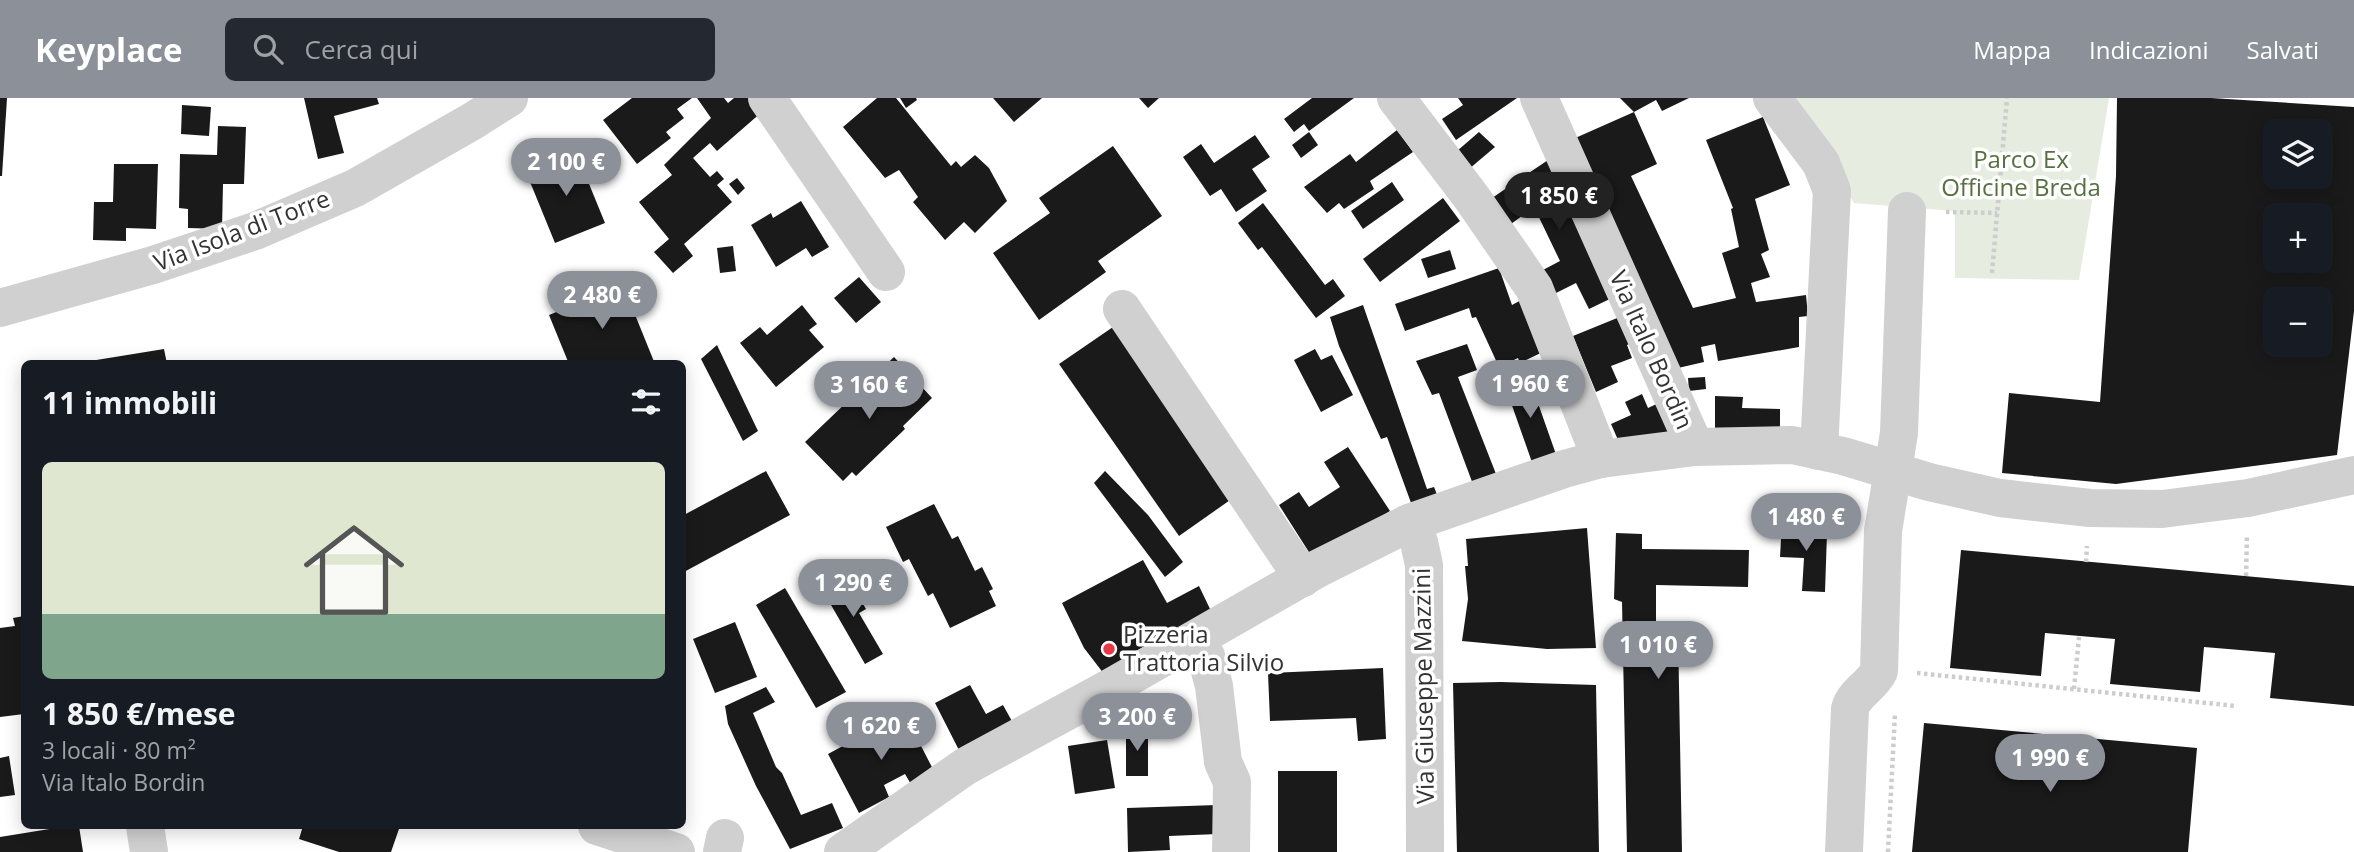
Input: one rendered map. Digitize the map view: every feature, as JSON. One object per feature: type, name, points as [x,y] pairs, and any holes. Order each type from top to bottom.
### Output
[{"type":"street","name":"Via Isola di Torre","points":[[0,308],[153,265],[255,231],[355,188],[463,110],[509,98]]},
{"type":"street","points":[[767,98],[886,272]]},
{"type":"street","points":[[1396,98],[1472,198],[1534,288],[1601,459]]},
{"type":"street","name":"Via Italo Bordin","points":[[1539,98],[1695,447]]},
{"type":"street","points":[[1772,98],[1821,163],[1832,191],[1819,451]]},
{"type":"street","points":[[1844,852],[1850,709],[1852,701],[1876,677],[1878,671],[1883,531],[1899,433],[1907,211]]},
{"type":"street","points":[[1122,309],[1303,578]]},
{"type":"street","name":"Via Italo Bordin","points":[[843,852],[966,766],[1195,640],[1319,568],[1409,523],[1564,469],[1601,459],[1695,447],[1781,445],[1843,456],[1894,472],[2000,498],[2090,508],[2162,509],[2248,498],[2354,475]]},
{"type":"street","name":"Via Giuseppe Mazzini","points":[[1409,523],[1419,542],[1424,565],[1425,852]]},
{"type":"street","points":[[1195,640],[1206,656],[1214,686],[1223,762],[1232,782],[1231,852]]},
{"type":"street","points":[[145,829],[149,852]]},
{"type":"street","points":[[606,829],[676,852]]},
{"type":"path","points":[[1992,273],[2007,98]]},
{"type":"path","points":[[1907,211],[1997,213]]},
{"type":"path","points":[[2246,522],[2246,576]]},
{"type":"path","points":[[2074,689],[2079,637]]},
{"type":"path","points":[[1912,673],[2236,706]]},
{"type":"path","points":[[1888,852],[1896,702]]},
{"type":"green space","name":"Parco Ex Officine Breda","points":[[1788,98],[2109,98],[2079,280],[1955,278],[1955,211],[1854,203]]},
{"type":"building","points":[[0,98],[7,98],[2,176],[0,176]]},
{"type":"building","points":[[304,98],[377,98],[379,104],[334,116],[344,153],[318,159]]},
{"type":"building","points":[[632,98],[692,98],[677,109],[684,118],[666,132],[671,138],[637,164],[603,120]]},
{"type":"building","points":[[697,98],[724,98],[728,103],[734,98],[753,98],[763,111],[717,151],[710,143],[693,158],[710,177],[717,171],[724,179],[717,185],[732,202],[684,244],[693,256],[673,273],[654,252],[669,239],[639,202],[672,175],[664,165],[711,118]]},
{"type":"building","points":[[877,98],[896,98],[951,166],[956,161],[961,167],[975,155],[989,168],[1007,201],[975,233],[964,222],[945,240],[913,202],[918,197],[899,170],[885,178],[843,127]]},
{"type":"building","points":[[900,98],[916,98],[917,100],[906,108]]},
{"type":"building","points":[[993,98],[1042,98],[1014,122]]},
{"type":"building","points":[[1139,98],[1159,98],[1148,108]]},
{"type":"building","points":[[1312,98],[1354,98],[1309,131],[1304,124],[1294,132],[1284,119]]},
{"type":"building","points":[[1458,98],[1517,98],[1456,140],[1442,119],[1463,105]]},
{"type":"building","points":[[1620,98],[1689,98],[1662,111],[1656,100],[1634,112]]},
{"type":"building","points":[[2117,98],[2211,98],[2354,107],[2354,311],[2337,455],[2116,484],[2002,473],[2009,393],[2100,402],[2116,176]]},
{"type":"building","points":[[182,105],[211,107],[209,136],[181,134]]},
{"type":"building","points":[[1634,112],[1657,164],[1631,176],[1693,308],[1736,298],[1722,253],[1739,247],[1731,209],[1733,208],[1706,140],[1763,117],[1790,185],[1755,199],[1769,250],[1761,254],[1770,277],[1751,283],[1756,302],[1806,295],[1808,316],[1799,317],[1799,347],[1718,361],[1715,344],[1701,347],[1704,362],[1678,368],[1573,139]]},
{"type":"building","points":[[218,126],[246,127],[244,184],[223,184],[222,229],[188,228],[188,209],[179,208],[180,154],[217,155]]},
{"type":"building","points":[[1397,130],[1413,152],[1370,181],[1374,189],[1344,209],[1339,203],[1327,213],[1304,187],[1350,154],[1356,162]]},
{"type":"building","points":[[1309,132],[1318,145],[1301,158],[1292,145]]},
{"type":"building","points":[[1479,132],[1495,147],[1469,169],[1457,151]]},
{"type":"building","points":[[1255,135],[1270,157],[1252,169],[1267,191],[1236,212],[1221,189],[1210,196],[1183,157],[1201,144],[1214,163]]},
{"type":"building","points":[[1113,146],[1162,216],[1098,261],[1106,272],[1039,320],[993,253],[1050,213],[1039,198]]},
{"type":"building","points":[[576,152],[605,223],[555,243],[526,172]]},
{"type":"building","points":[[1554,156],[1616,296],[1589,309],[1576,283],[1552,295],[1541,271],[1560,261],[1534,207],[1511,224],[1492,198]]},
{"type":"building","points":[[114,164],[158,164],[156,229],[126,228],[126,241],[93,240],[94,202],[113,202]]},
{"type":"building","points":[[737,178],[745,188],[738,195],[729,184]]},
{"type":"building","points":[[1392,182],[1404,200],[1363,229],[1351,211]]},
{"type":"building","points":[[1443,198],[1460,221],[1380,282],[1363,259]]},
{"type":"building","points":[[801,201],[829,247],[812,257],[806,248],[776,267],[751,225],[771,213],[773,218]]},
{"type":"building","points":[[1263,203],[1325,285],[1333,279],[1345,296],[1316,318],[1262,247],[1258,250],[1238,223]]},
{"type":"building","points":[[733,246],[736,271],[720,273],[717,248]]},
{"type":"building","points":[[1450,250],[1456,269],[1428,278],[1421,259]]},
{"type":"building","points":[[1499,268],[1512,305],[1523,299],[1547,350],[1520,363],[1518,358],[1499,367],[1476,317],[1472,318],[1469,308],[1405,331],[1395,304]]},
{"type":"building","points":[[859,277],[881,302],[856,323],[834,298]]},
{"type":"building","points":[[623,285],[653,360],[567,360],[549,315]]},
{"type":"building","points":[[802,305],[817,324],[809,330],[824,347],[776,387],[740,343],[760,327],[767,335]]},
{"type":"building","points":[[1363,305],[1427,489],[1434,487],[1440,502],[1414,511],[1387,437],[1381,439],[1339,346],[1330,317]]},
{"type":"building","points":[[1627,314],[1638,340],[1627,345],[1632,358],[1611,366],[1618,382],[1596,392],[1573,336]]},
{"type":"building","points":[[1113,327],[1233,498],[1179,536],[1059,364]]},
{"type":"building","points":[[1467,344],[1477,370],[1458,377],[1498,479],[1474,487],[1439,393],[1432,395],[1416,361]]},
{"type":"building","points":[[717,345],[758,431],[743,441],[701,359]]},
{"type":"building","points":[[164,349],[166,360],[96,360]]},
{"type":"building","points":[[1315,349],[1321,360],[1332,355],[1353,395],[1321,412],[1294,360]]},
{"type":"building","points":[[894,357],[932,398],[903,426],[905,429],[856,476],[852,472],[843,481],[805,442]]},
{"type":"building","points":[[1527,372],[1558,460],[1534,468],[1503,380]]},
{"type":"building","points":[[1705,377],[1706,389],[1689,391],[1688,378]]},
{"type":"building","points":[[1642,394],[1648,408],[1667,399],[1684,440],[1622,449],[1611,424],[1631,415],[1625,402]]},
{"type":"building","points":[[1715,396],[1743,397],[1742,408],[1780,409],[1780,436],[1715,434]]},
{"type":"building","points":[[1348,447],[1390,511],[1314,560],[1279,505],[1299,492],[1309,507],[1340,487],[1324,462]]},
{"type":"building","points":[[766,471],[790,515],[686,571],[686,514]]},
{"type":"building","points":[[1105,471],[1148,515],[1183,562],[1165,577],[1094,483]]},
{"type":"building","points":[[934,504],[952,539],[958,536],[975,571],[982,567],[993,589],[989,591],[996,606],[950,628],[933,593],[928,596],[909,559],[903,562],[886,527]]},
{"type":"building","points":[[1782,521],[1805,521],[1804,533],[1827,533],[1825,592],[1802,591],[1804,558],[1780,557]]},
{"type":"building","points":[[1587,528],[1596,648],[1547,649],[1462,641],[1468,599],[1466,539]]},
{"type":"building","points":[[1616,533],[1642,534],[1642,549],[1749,550],[1748,587],[1656,585],[1656,632],[1678,631],[1682,852],[1627,852],[1622,602],[1614,599]]},
{"type":"building","points":[[1961,550],[2354,586],[2354,706],[2270,698],[2275,653],[2204,647],[2200,692],[2110,684],[2115,639],[2045,633],[2041,676],[1950,668]]},
{"type":"building","points":[[1143,560],[1167,603],[1199,586],[1211,611],[1136,651],[1144,666],[1111,683],[1084,648],[1062,603]]},
{"type":"building","points":[[847,577],[866,609],[859,613],[883,654],[865,664],[823,591]]},
{"type":"building","points":[[785,588],[846,692],[816,708],[756,605]]},
{"type":"building","points":[[21,617],[21,714],[0,717],[0,628],[15,626],[13,618]]},
{"type":"building","points":[[735,622],[757,677],[715,693],[693,639]]},
{"type":"building","points":[[1383,668],[1386,739],[1358,741],[1356,718],[1270,721],[1268,673]]},
{"type":"building","points":[[1453,683],[1596,685],[1599,852],[1457,852]]},
{"type":"building","points":[[970,685],[986,714],[1003,705],[1018,732],[964,760],[935,703]]},
{"type":"building","points":[[766,687],[775,702],[753,713],[776,767],[782,773],[801,815],[832,803],[843,828],[790,849],[756,786],[728,724],[725,706]]},
{"type":"building","points":[[904,713],[935,773],[912,786],[905,774],[884,785],[889,797],[859,813],[828,754]]},
{"type":"building","points":[[1924,723],[2197,748],[2188,852],[1912,852]]},
{"type":"building","points":[[1126,730],[1148,731],[1148,776],[1126,776]]},
{"type":"building","points":[[1107,740],[1115,788],[1075,794],[1068,746]]},
{"type":"building","points":[[9,756],[15,795],[0,797],[0,758]]},
{"type":"building","points":[[1278,771],[1337,771],[1337,852],[1278,852]]},
{"type":"building","points":[[1217,805],[1218,834],[1169,836],[1170,850],[1128,852],[1127,808]]},
{"type":"building","points":[[49,829],[79,829],[83,852],[0,852],[0,837]]},
{"type":"building","points":[[302,829],[399,829],[391,852],[339,852],[299,839]]},
{"type":"place","name":"Pizzeria Trattoria Silvio","points":[[1109,649]]}]
